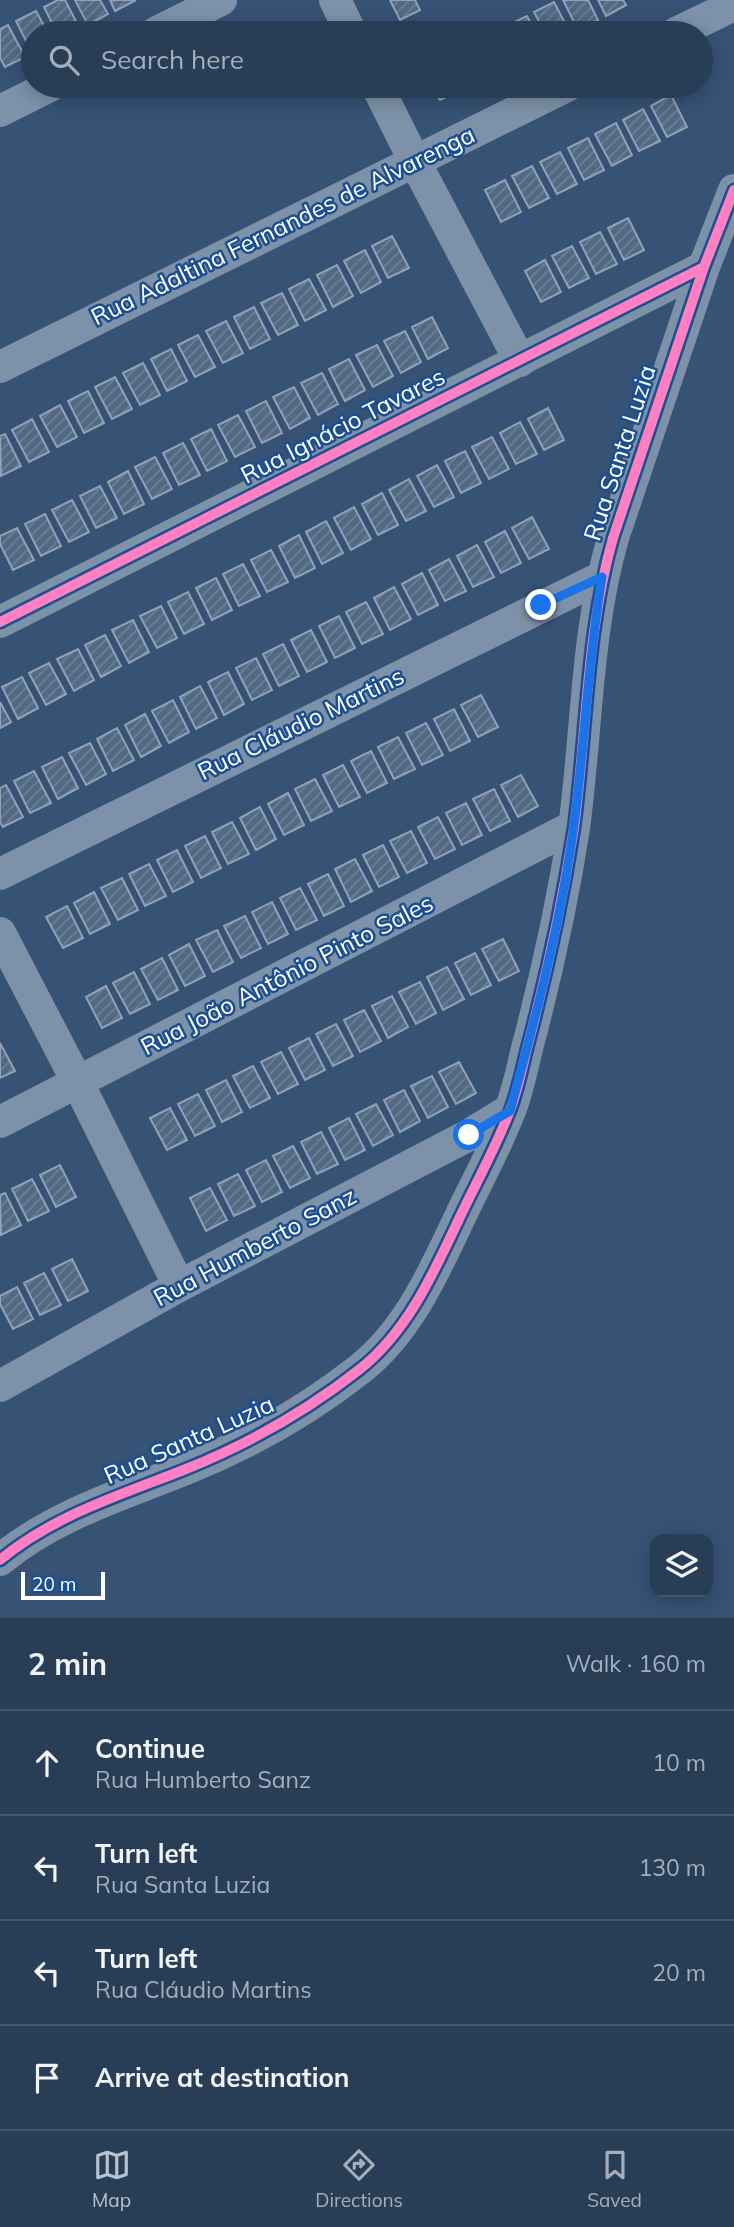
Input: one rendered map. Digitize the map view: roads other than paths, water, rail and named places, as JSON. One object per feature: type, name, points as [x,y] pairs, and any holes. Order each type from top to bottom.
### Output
[{"type":"street","points":[[179,21],[221,0]]},
{"type":"street","points":[[335,0],[345,21]]},
{"type":"street","points":[[701,21],[734,5]]},
{"type":"street","points":[[0,111],[26,98]]},
{"type":"street","points":[[383,98],[520,361]]},
{"type":"street","name":"Rua Adaltina Fernandes de Alvarenga","points":[[0,367],[543,98]]},
{"type":"street","name":"Rua Santa Luzia","points":[[0,1560],[23,1541],[91,1505],[190,1468],[290,1419],[363,1367],[403,1324],[435,1270],[510,1111],[549,965],[574,826],[592,639],[602,577],[704,267],[734,190]]},
{"type":"street","name":"Rua Ignácio Tavares","points":[[0,622],[704,267]]},
{"type":"street","name":"Rua Cláudio Martins","points":[[0,874],[602,577]]},
{"type":"street","name":"Rua João Antônio Pinto Sales","points":[[0,1122],[574,826]]},
{"type":"street","points":[[0,933],[179,1286]]},
{"type":"street","name":"Rua Humberto Sanz","points":[[0,1386],[179,1286],[510,1111]]}]
